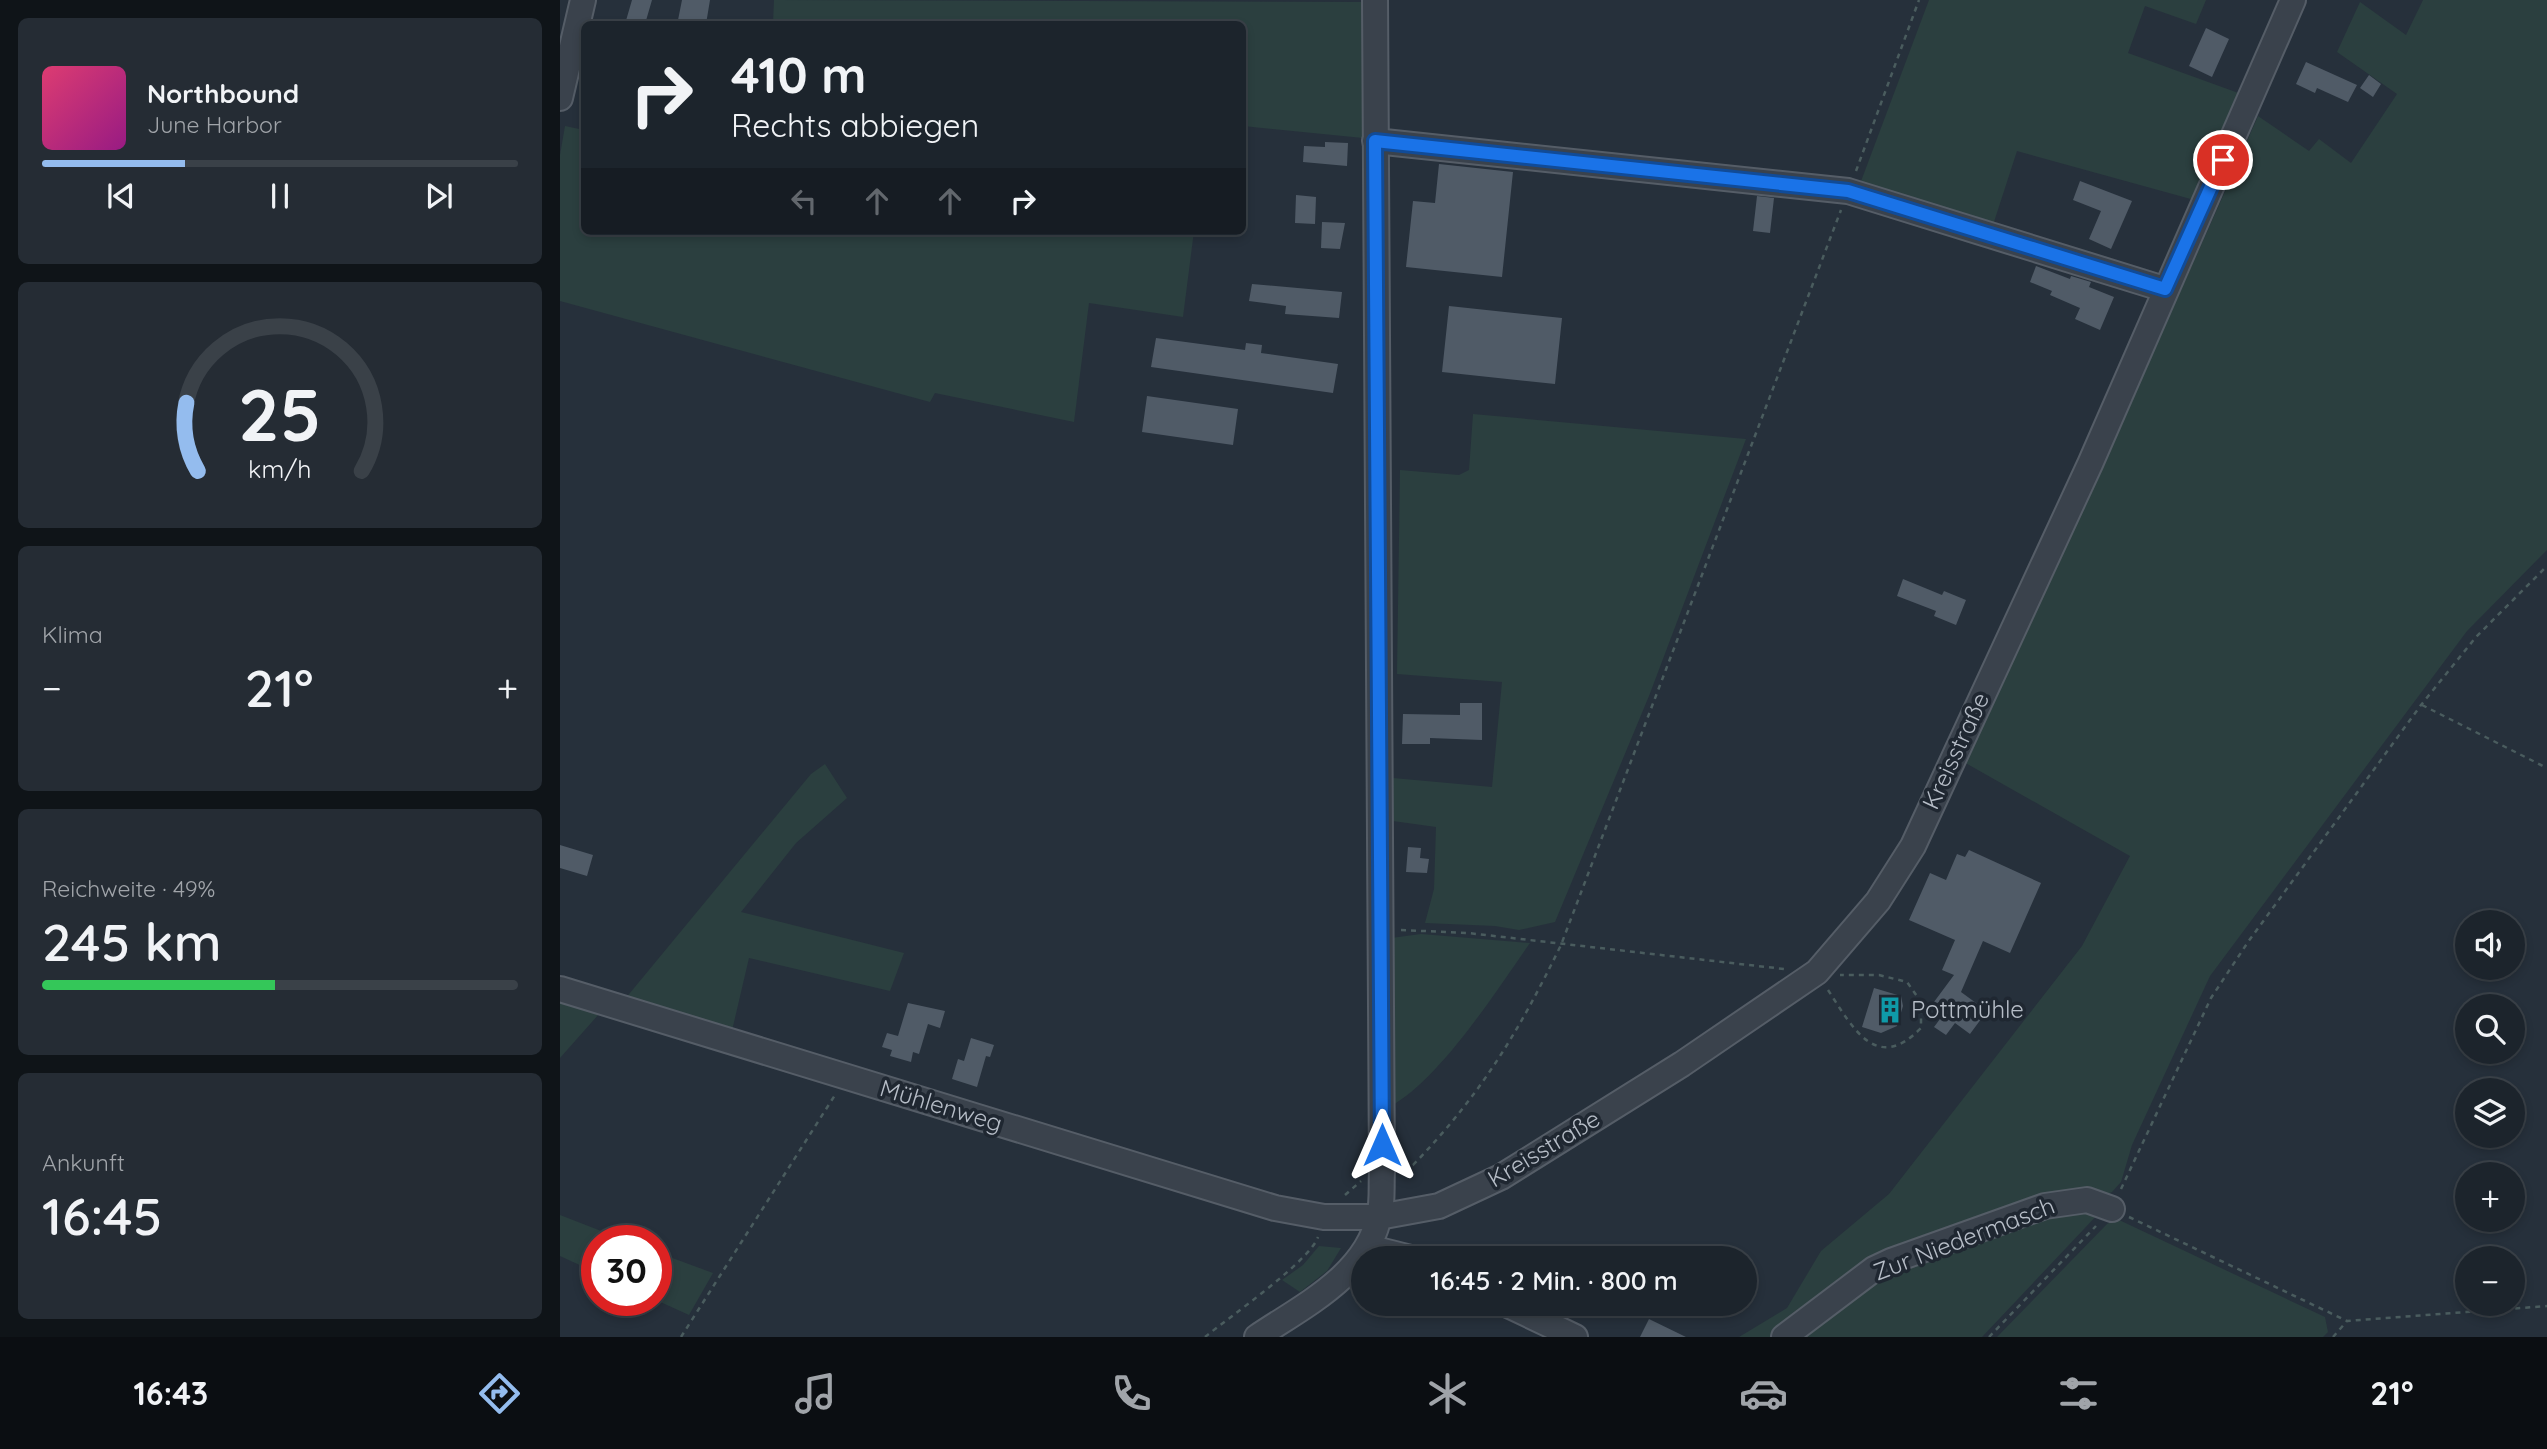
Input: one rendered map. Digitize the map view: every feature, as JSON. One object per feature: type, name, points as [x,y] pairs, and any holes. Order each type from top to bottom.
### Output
[{"type":"street","points":[[560,98],[583,0]]},
{"type":"street","points":[[1367,1246],[1380,1217],[1382,1172],[1374,0]]},
{"type":"street","name":"Kreisstraße","points":[[1324,1217],[1380,1217],[1439,1206],[1500,1177],[1682,1064],[1817,972],[1878,901],[1913,846],[2090,464],[2293,0]]},
{"type":"street","points":[[1375,141],[1848,191],[2165,289]]},
{"type":"street","name":"Mühlenweg","points":[[560,989],[1275,1208],[1324,1217]]},
{"type":"street","name":"Zur Niedermasch","points":[[1784,1337],[1821,1312],[1866,1275],[1891,1261],[2045,1206],[2087,1200],[2112,1209]]},
{"type":"street","points":[[1257,1337],[1337,1283],[1351,1266]]},
{"type":"street","points":[[1531,1316],[1575,1337]]},
{"type":"path","points":[[1205,1337],[1299,1262],[1316,1244],[1325,1205],[1348,1194],[1366,1175],[1413,1164],[1479,1091],[1531,1007],[1561,945],[1919,0]]},
{"type":"path","points":[[1989,1337],[2112,1209],[2211,998],[2248,942],[2421,705],[2476,637],[2547,566]]},
{"type":"path","points":[[2421,705],[2547,768]]},
{"type":"path","points":[[1380,929],[1468,933],[1817,972],[1879,975],[1907,982],[1921,1002],[1921,1028],[1905,1044],[1884,1048],[1863,1039],[1817,972]]},
{"type":"path","points":[[681,1337],[846,1077]]},
{"type":"path","points":[[2112,1209],[2347,1321],[2547,1306]]},
{"type":"path","points":[[2333,1337],[2347,1321]]},
{"type":"green space","points":[[774,0],[1363,2],[1363,138],[1246,126],[1246,21],[773,21]]},
{"type":"green space","points":[[1929,0],[2206,0],[2196,24],[2145,6],[2128,53],[2244,95],[2198,201],[2017,151],[1993,225],[1860,184]]},
{"type":"green space","points":[[2423,0],[2547,0],[2547,550],[2467,631],[2210,976],[2132,1145],[2121,1182],[2112,1192],[2102,1196],[2100,1212],[1982,1337],[1739,1337],[1787,1308],[1821,1251],[1889,1194],[2082,946],[2130,856],[1962,761],[2149,359],[2258,116],[2309,151],[2319,139],[2351,163],[2397,94],[2337,52],[2360,2],[2406,35]]},
{"type":"green space","points":[[565,126],[581,129],[581,235],[1193,235],[1183,317],[1089,303],[1074,422],[935,393],[930,402],[560,301],[560,155]]},
{"type":"green space","points":[[1473,414],[1746,439],[1649,696],[1555,922],[1519,930],[1495,926],[1425,923],[1434,889],[1436,827],[1393,821],[1393,778],[1492,787],[1502,682],[1397,674],[1400,470],[1459,475],[1469,470]]},
{"type":"green space","points":[[825,764],[847,798],[796,843],[741,912],[904,953],[890,991],[749,958],[731,1035],[625,999],[811,774]]},
{"type":"green space","points":[[1421,934],[1530,943],[1447,1056],[1408,1094],[1389,1107],[1391,938]]},
{"type":"green space","points":[[560,1002],[599,1014],[560,1058]]},
{"type":"green space","points":[[560,1215],[586,1225],[581,1225],[581,1266],[560,1256]]},
{"type":"green space","points":[[2117,1219],[2325,1317],[2328,1332],[2323,1337],[1997,1337],[2107,1224]]},
{"type":"green space","points":[[1319,1246],[1341,1248],[1327,1271],[1300,1292],[1282,1280],[1303,1265]]},
{"type":"green space","points":[[672,1258],[713,1273],[689,1315],[672,1307]]},
{"type":"building","points":[[632,0],[652,0],[646,21],[626,21]]},
{"type":"building","points":[[682,0],[710,0],[706,21],[678,20]]},
{"type":"building","points":[[2206,28],[2229,39],[2212,77],[2189,66]]},
{"type":"building","points":[[2306,62],[2357,85],[2348,102],[2317,88],[2315,93],[2296,84]]},
{"type":"building","points":[[2369,75],[2381,84],[2373,97],[2360,88]]},
{"type":"building","points":[[1325,142],[1348,143],[1347,166],[1303,162],[1304,146],[1325,147]]},
{"type":"building","points":[[1439,164],[1513,172],[1502,277],[1406,267],[1413,201],[1435,203]]},
{"type":"building","points":[[2080,181],[2132,201],[2111,249],[2089,239],[2101,211],[2073,200]]},
{"type":"building","points":[[1296,195],[1316,197],[1315,224],[1295,223]]},
{"type":"building","points":[[1757,196],[1774,198],[1770,233],[1753,231]]},
{"type":"building","points":[[1322,222],[1345,223],[1340,249],[1321,248]]},
{"type":"building","points":[[2036,266],[2070,279],[2071,276],[2091,282],[2089,287],[2114,297],[2100,330],[2075,319],[2080,308],[2050,295],[2052,291],[2030,282]]},
{"type":"building","points":[[1252,284],[1342,292],[1339,318],[1285,314],[1286,306],[1249,301]]},
{"type":"building","points":[[1449,306],[1562,318],[1555,384],[1442,372]]},
{"type":"building","points":[[1156,338],[1245,350],[1246,343],[1262,345],[1261,353],[1338,364],[1333,393],[1151,367]]},
{"type":"building","points":[[1147,396],[1238,409],[1233,445],[1142,432]]},
{"type":"building","points":[[1903,579],[1942,595],[1944,591],[1966,600],[1956,625],[1934,616],[1936,611],[1897,596]]},
{"type":"building","points":[[1460,703],[1482,703],[1482,740],[1430,738],[1430,744],[1402,744],[1403,714],[1460,715]]},
{"type":"building","points":[[560,845],[593,855],[587,876],[560,868]]},
{"type":"building","points":[[1408,847],[1421,848],[1420,858],[1429,859],[1427,873],[1406,872]]},
{"type":"building","points":[[1969,850],[2041,883],[2010,953],[1983,941],[1961,992],[1987,1011],[1970,1034],[1955,1023],[1946,1035],[1934,1027],[1943,1015],[1931,1006],[1954,975],[1942,970],[1955,940],[1909,920],[1930,873],[1946,880],[1957,854],[1965,857]]},
{"type":"building","points":[[1874,988],[1901,996],[1903,1006],[1897,1026],[1881,1033],[1862,1027]]},
{"type":"building","points":[[908,1003],[945,1011],[940,1028],[928,1024],[919,1054],[913,1052],[911,1062],[890,1056],[892,1050],[882,1047],[887,1033],[898,1036]]},
{"type":"building","points":[[971,1038],[994,1045],[990,1057],[986,1056],[977,1087],[952,1079],[958,1059],[964,1061]]},
{"type":"building","points":[[1649,1319],[1686,1337],[1640,1337]]},
{"type":"place","name":"Pottmühle","points":[[1890,1010]]},
{"type":"route","points":[[1382,1145],[1375,141],[1848,191],[2165,289],[2223,160]]}]
